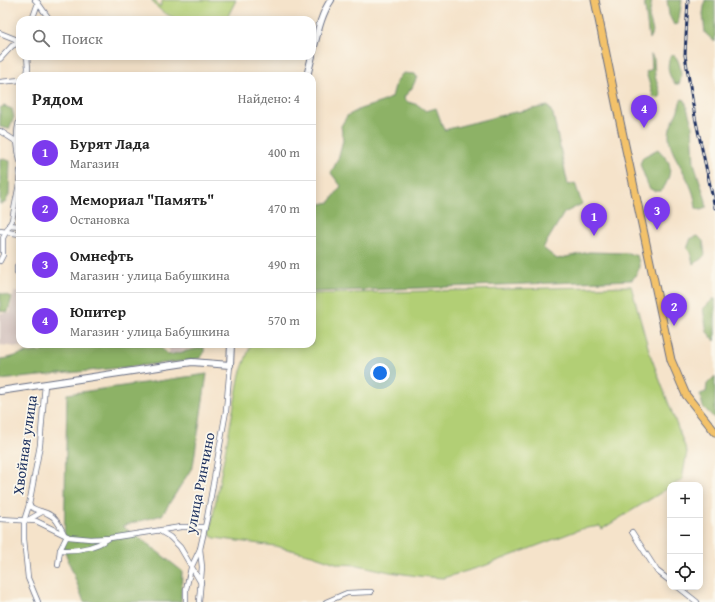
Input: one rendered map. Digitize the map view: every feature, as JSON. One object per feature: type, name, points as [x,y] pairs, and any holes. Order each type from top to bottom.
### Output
[{"type":"main road","points":[[595,0],[671,360],[686,395],[715,432]]},
{"type":"street","points":[[316,39],[321,20],[326,7],[331,0]]},
{"type":"street","points":[[33,16],[37,2]]},
{"type":"street","points":[[37,2],[47,16]]},
{"type":"street","points":[[0,33],[16,39]]},
{"type":"street","points":[[0,60],[16,44]]},
{"type":"street","points":[[26,60],[27,72]]},
{"type":"street","points":[[308,72],[311,60]]},
{"type":"street","points":[[0,82],[16,80]]},
{"type":"street","points":[[0,131],[16,141]]},
{"type":"street","points":[[0,261],[3,255],[3,238],[7,232],[16,196]]},
{"type":"street","points":[[9,225],[16,226]]},
{"type":"street","points":[[0,230],[16,233]]},
{"type":"street","name":"улица Ринчино","points":[[186,602],[186,589],[191,568],[200,548],[205,527],[226,411],[231,348]]},
{"type":"street","points":[[0,392],[192,362],[230,365]]},
{"type":"street","name":"Хвойная улица","points":[[38,602],[28,578],[24,539],[26,519],[40,445],[45,384]]},
{"type":"street","points":[[29,505],[34,510],[49,513],[53,516],[66,535]]},
{"type":"street","points":[[26,519],[36,516],[42,512]]},
{"type":"street","points":[[0,519],[26,519],[36,521],[66,535],[91,539],[160,531],[180,526],[205,527]]},
{"type":"street","points":[[160,531],[180,547],[200,583]]},
{"type":"street","points":[[632,532],[657,571],[667,579]]},
{"type":"street","points":[[58,565],[60,550],[66,535]]},
{"type":"street","points":[[60,550],[87,548],[102,543],[110,538]]},
{"type":"street","points":[[199,602],[202,563],[200,548]]},
{"type":"street","points":[[682,590],[698,602]]},
{"type":"street","points":[[326,602],[347,593],[371,592]]},
{"type":"shaded area","points":[[14,292],[16,292],[16,347],[0,345],[0,313],[10,313]]},
{"type":"shaded area","points":[[169,348],[192,348],[170,354]]},
{"type":"green space","points":[[152,0],[155,0],[160,7],[163,0],[236,0],[228,16],[171,16],[161,11]]},
{"type":"green space","points":[[644,0],[652,0],[649,17],[653,31],[649,39]]},
{"type":"green space","points":[[667,0],[682,0],[678,24],[674,25],[669,15]]},
{"type":"green space","points":[[705,0],[715,0],[715,42],[705,33],[703,14]]},
{"type":"green space","points":[[651,54],[654,59],[655,76],[661,95],[658,99],[653,96],[646,72],[652,69]]},
{"type":"green space","points":[[671,55],[676,57],[679,64],[681,77],[679,84],[675,84],[669,74],[668,67]]},
{"type":"green space","points":[[403,73],[415,74],[417,77],[412,88],[404,97],[405,101],[418,105],[426,111],[436,108],[444,130],[511,113],[548,106],[553,114],[568,185],[575,183],[582,204],[564,213],[543,248],[557,259],[589,252],[628,253],[637,256],[639,269],[632,280],[316,292],[316,205],[330,202],[341,186],[331,173],[338,159],[343,140],[341,126],[347,116],[360,109],[392,97],[396,82]]},
{"type":"green space","points":[[682,99],[685,100],[692,125],[694,163],[706,201],[706,208],[701,210],[696,208],[692,190],[672,151],[669,141],[672,122],[679,109],[680,101]]},
{"type":"green space","points":[[4,106],[12,109],[14,117],[9,129],[0,127],[0,108]]},
{"type":"green space","points":[[658,149],[668,161],[670,170],[667,182],[661,191],[654,191],[649,188],[640,164],[643,157]]},
{"type":"green space","points":[[0,158],[10,161],[9,195],[5,203],[0,204]]},
{"type":"green space","points":[[698,236],[703,241],[705,255],[693,264],[691,253],[687,249],[691,238]]},
{"type":"green space","points":[[631,286],[650,354],[687,452],[682,480],[678,482],[667,482],[667,489],[602,529],[600,526],[581,529],[484,566],[443,578],[390,572],[358,565],[339,564],[312,555],[275,546],[215,538],[211,536],[210,531],[240,374],[250,348],[316,348],[316,294]]},
{"type":"green space","points":[[0,293],[12,297],[8,312],[0,311]]},
{"type":"green space","points":[[713,299],[715,299],[715,341],[707,332],[703,309]]},
{"type":"green space","points":[[161,348],[169,355],[204,348],[204,353],[200,358],[186,361],[0,380],[0,359],[59,349]]},
{"type":"green space","points":[[207,374],[193,466],[162,515],[122,526],[182,571],[181,602],[84,602],[64,549],[67,394]]},
{"type":"green space","points":[[715,376],[714,418],[703,407],[700,394],[706,392],[707,384]]},
{"type":"railway","points":[[688,0],[685,55],[695,117],[715,208]]},
{"type":"place","name":"Юпитер","points":[[644,128]]},
{"type":"place","name":"Омнефть","points":[[657,230]]},
{"type":"place","name":"Бурят Лада","points":[[594,236]]},
{"type":"place","name":"Мемориал \"Память\"","points":[[674,326]]}]
